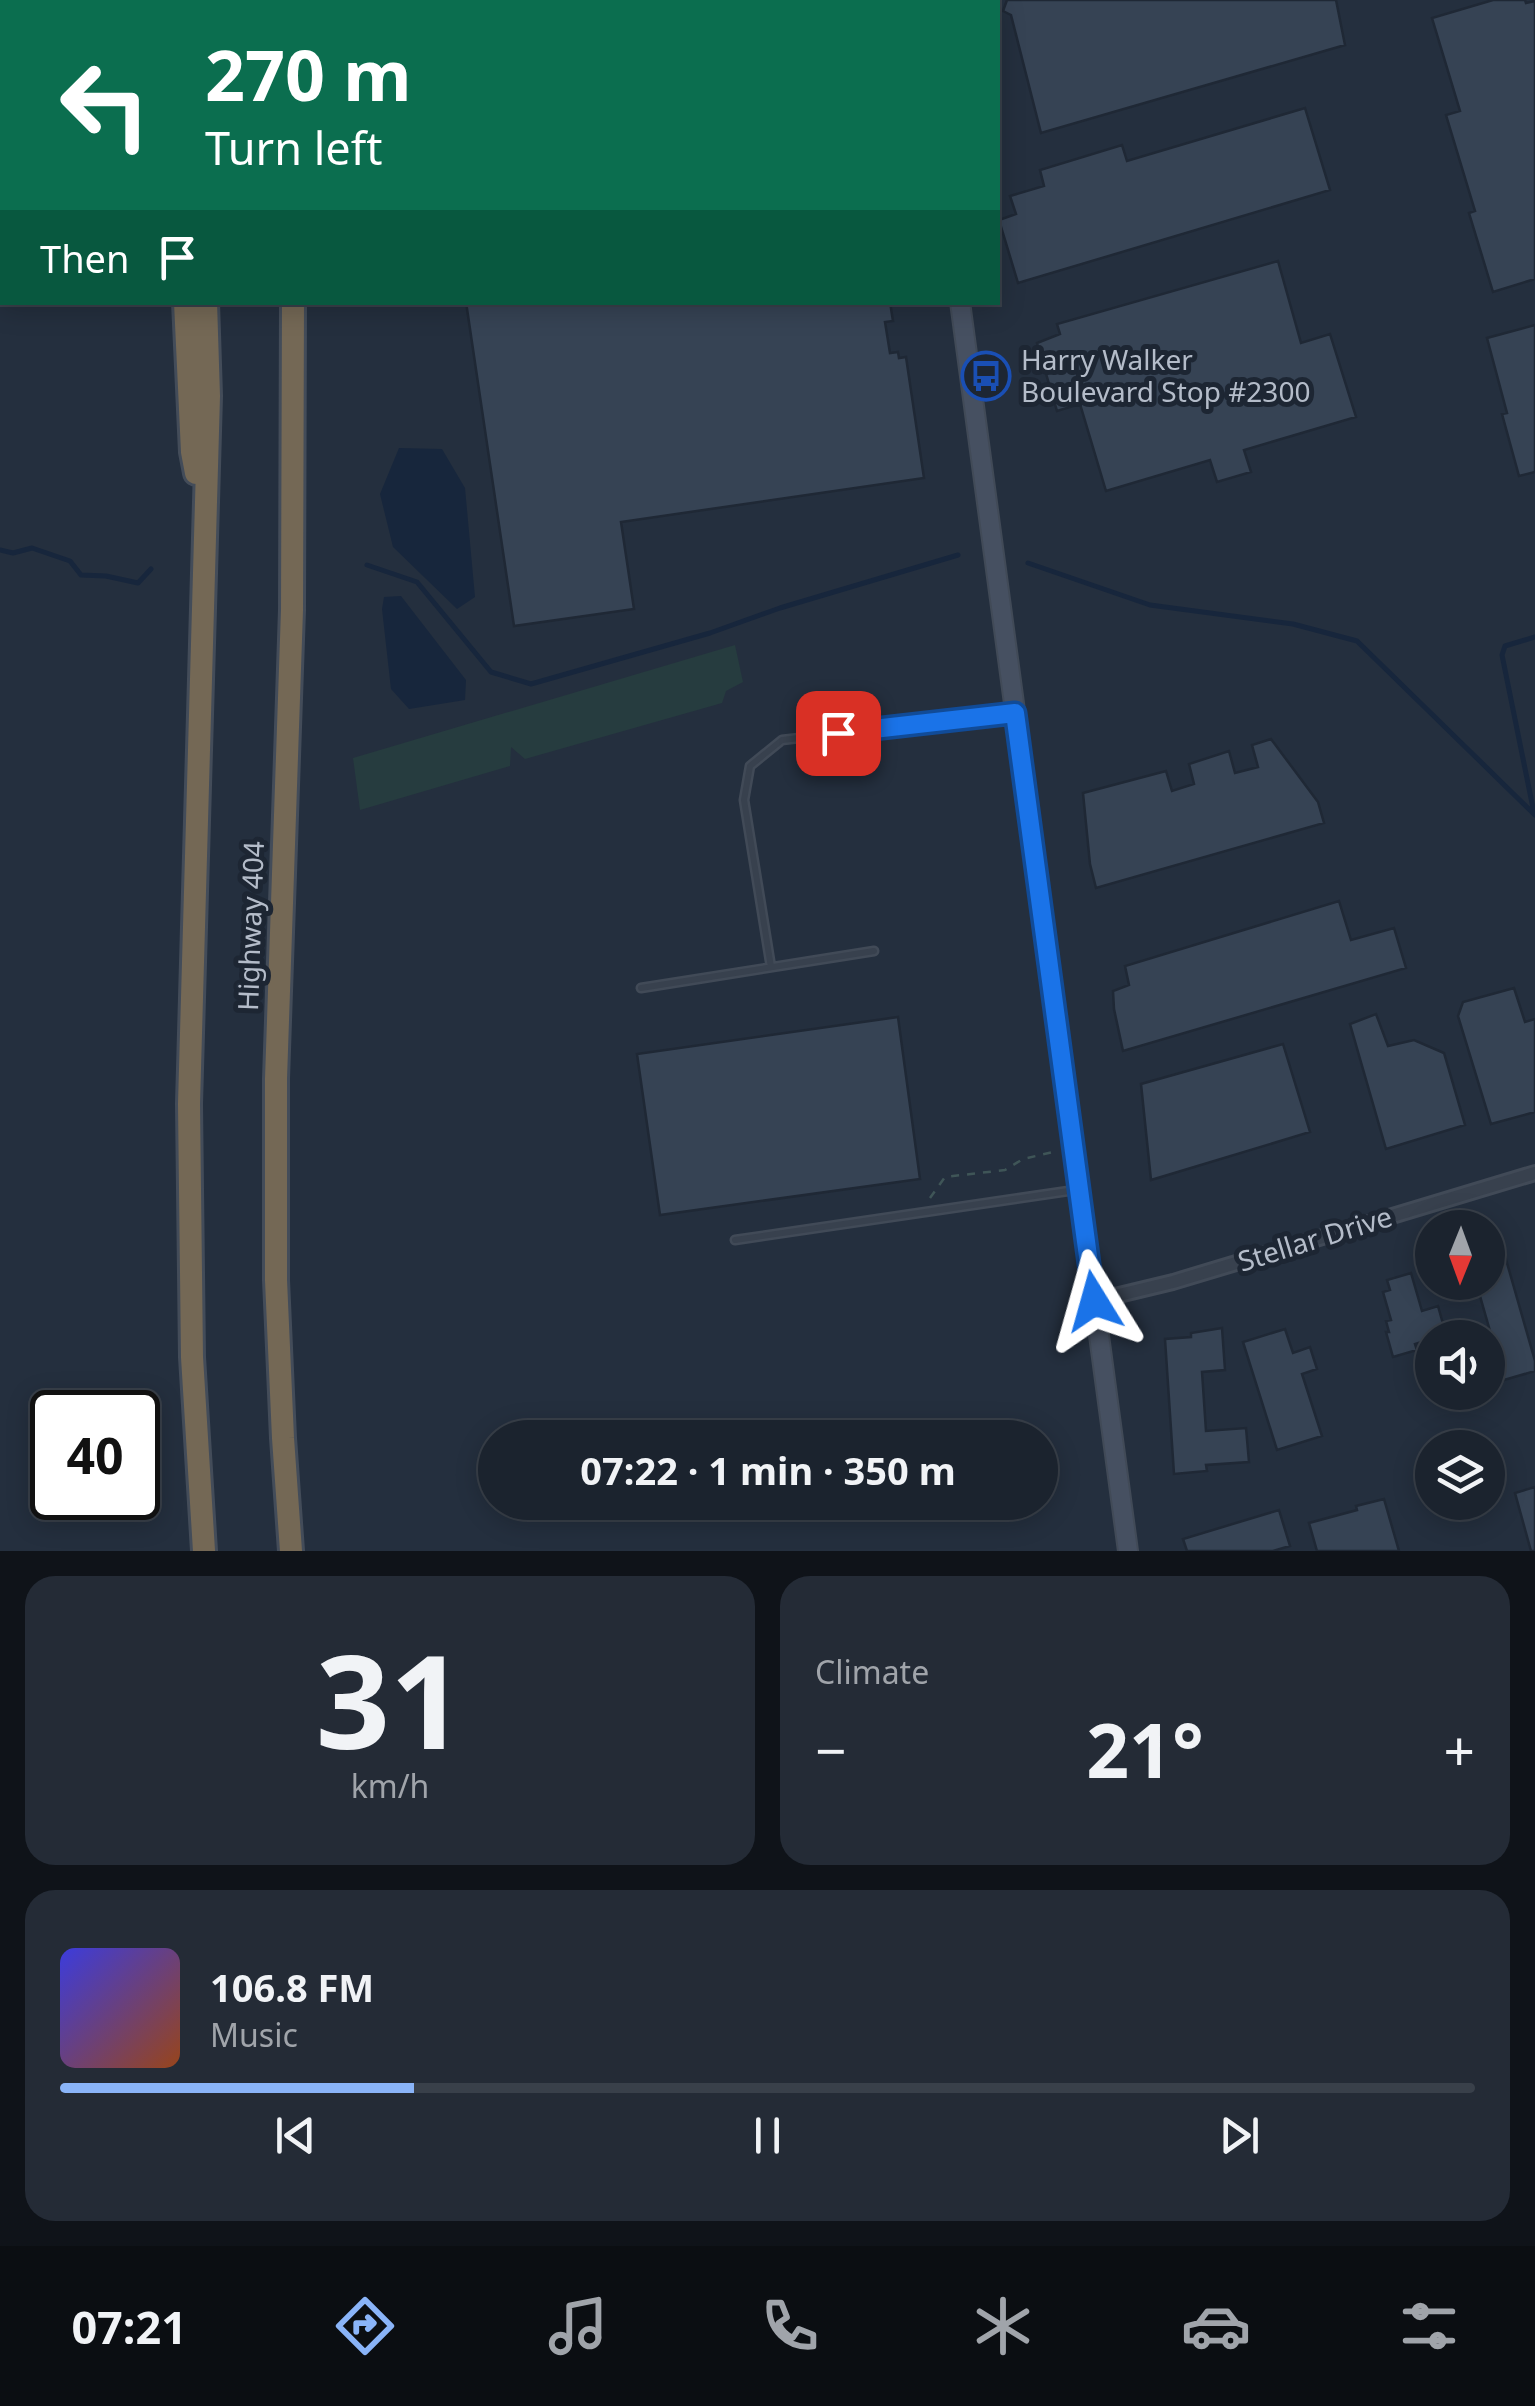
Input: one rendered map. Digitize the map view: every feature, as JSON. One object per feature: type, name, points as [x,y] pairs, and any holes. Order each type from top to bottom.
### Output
[{"type":"highway","points":[[185,305],[192,452],[205,518]]},
{"type":"highway","name":"Highway 404","points":[[204,1551],[192,1357],[190,1104],[210,396],[206,305]]},
{"type":"highway","name":"Highway 404","points":[[291,1551],[276,1280],[276,1078],[292,610],[294,305]]},
{"type":"street","points":[[960,305],[1128,1551]]},
{"type":"street","name":"Stellar Drive","points":[[1094,1301],[1173,1282],[1535,1173]]},
{"type":"lane","points":[[771,968],[744,800],[750,766],[782,740],[1015,713]]},
{"type":"lane","points":[[641,988],[874,951]]},
{"type":"lane","points":[[735,1240],[1079,1189]]},
{"type":"path","points":[[920,1213],[944,1177],[1004,1170],[1023,1158],[1073,1148]]},
{"type":"green space","points":[[735,645],[743,682],[726,691],[722,703],[525,759],[511,747],[510,766],[360,810],[353,758]]},
{"type":"water","points":[[399,448],[442,449],[465,488],[475,597],[457,609],[393,547],[380,494]]},
{"type":"water","points":[[401,596],[466,680],[465,700],[409,709],[391,689],[382,609],[384,597]]},
{"type":"building","points":[[1007,0],[1336,0],[1345,45],[1041,133],[1011,15],[1003,11]]},
{"type":"building","points":[[1493,0],[1535,1],[1535,279],[1493,292],[1469,213],[1475,211],[1446,115],[1460,111],[1432,18]]},
{"type":"building","points":[[1305,108],[1330,190],[1018,283],[1000,223],[1000,220],[1016,214],[1010,196],[1044,186],[1040,170],[1122,145],[1127,161]]},
{"type":"building","points":[[1278,261],[1301,343],[1330,334],[1356,417],[1244,450],[1251,472],[1217,482],[1210,460],[1106,491],[1080,404],[1057,411],[1037,343],[1060,334],[1057,324]]},
{"type":"building","points":[[466,305],[890,305],[893,321],[885,322],[890,353],[906,357],[924,478],[621,522],[634,609],[514,626]]},
{"type":"building","points":[[1535,325],[1535,472],[1519,476],[1487,338]]},
{"type":"building","points":[[1271,739],[1318,802],[1324,823],[1096,888],[1083,793],[1166,771],[1172,791],[1194,784],[1189,764],[1229,751],[1235,773],[1258,767],[1252,745]]},
{"type":"building","points":[[1339,901],[1351,940],[1394,928],[1406,968],[1123,1051],[1113,991],[1129,985],[1125,966]]},
{"type":"building","points":[[1514,988],[1525,1022],[1535,1019],[1535,1112],[1491,1124],[1458,1016],[1463,1002]]},
{"type":"building","points":[[1376,1014],[1388,1046],[1414,1040],[1444,1053],[1465,1125],[1386,1149],[1350,1024]]},
{"type":"building","points":[[898,1017],[920,1179],[660,1215],[637,1054]]},
{"type":"building","points":[[1283,1044],[1310,1132],[1151,1180],[1141,1084]]},
{"type":"building","points":[[1505,1256],[1535,1371],[1505,1380],[1505,1320],[1487,1320],[1481,1300],[1505,1300]]},
{"type":"building","points":[[1411,1273],[1415,1300],[1419,1300],[1422,1311],[1438,1306],[1442,1320],[1415,1320],[1415,1351],[1393,1357],[1386,1332],[1386,1321],[1391,1320],[1383,1292],[1390,1290],[1387,1280]]},
{"type":"building","points":[[1222,1328],[1225,1370],[1202,1372],[1206,1431],[1246,1428],[1249,1462],[1206,1465],[1207,1471],[1174,1474],[1165,1339]]},
{"type":"building","points":[[1285,1329],[1293,1353],[1310,1347],[1317,1369],[1302,1374],[1322,1436],[1277,1450],[1243,1342]]},
{"type":"building","points":[[1535,1487],[1535,1551],[1531,1551],[1515,1493]]},
{"type":"building","points":[[1384,1499],[1399,1551],[1317,1551],[1309,1523]]},
{"type":"building","points":[[1279,1510],[1290,1546],[1273,1551],[1187,1551],[1183,1539]]},
{"type":"waterway","points":[[0,550],[13,553],[32,548],[70,561],[81,575],[138,583],[151,569]]},
{"type":"waterway","points":[[367,565],[417,582],[491,672],[531,684],[958,555]]},
{"type":"waterway","points":[[1028,563],[1150,605],[1293,624],[1357,641],[1535,815]]},
{"type":"waterway","points":[[1534,813],[1502,655],[1505,646],[1535,637]]},
{"type":"place","name":"Harry Walker Boulevard Stop #2300","points":[[986,376]]},
{"type":"route","points":[[838,733],[1015,713],[1094,1301]]}]
